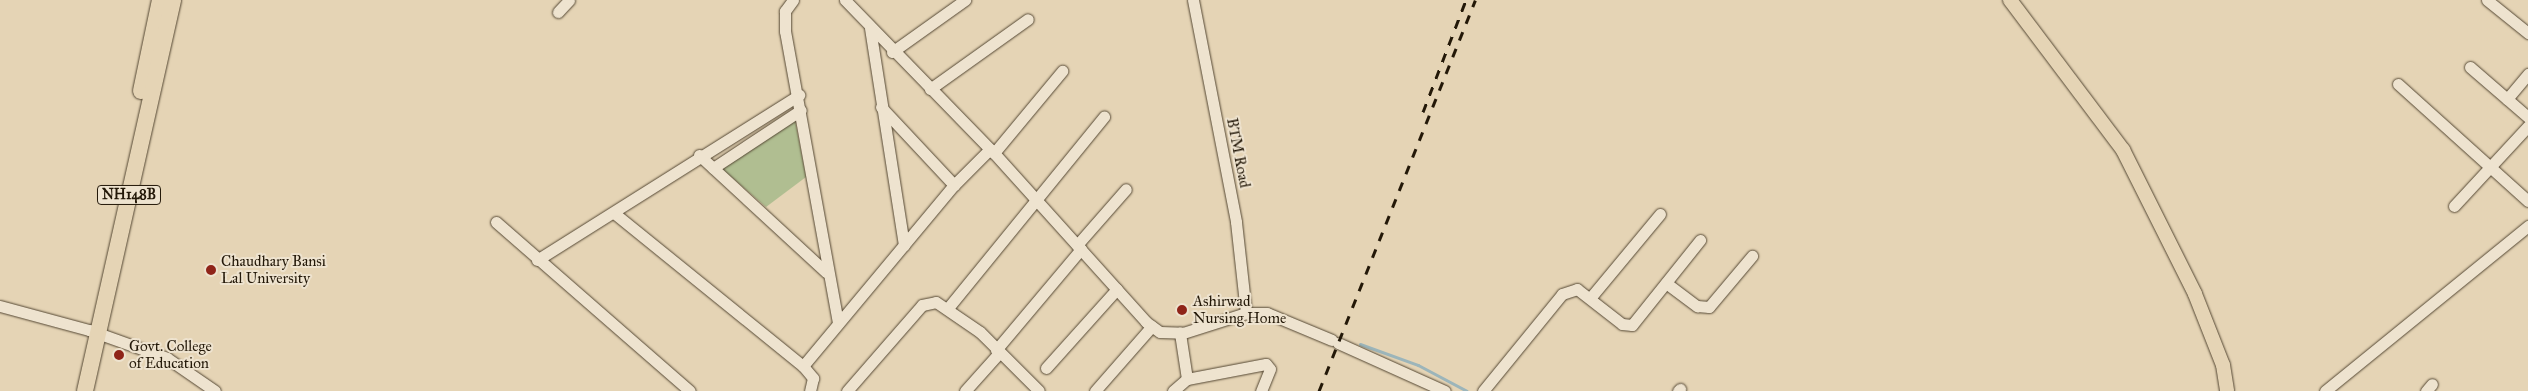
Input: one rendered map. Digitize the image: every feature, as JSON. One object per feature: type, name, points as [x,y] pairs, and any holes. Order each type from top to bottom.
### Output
[{"type":"highway","name":"NH148B","points":[[85,391],[94,332],[168,2]]},
{"type":"highway","name":"NH148B","points":[[74,391],[94,332]]},
{"type":"main road","points":[[2010,0],[2124,150],[2195,294],[2223,366],[2227,391]]},
{"type":"street","points":[[558,12],[569,0]]},
{"type":"street","points":[[793,0],[785,12],[785,31],[799,95],[826,272],[838,323]]},
{"type":"street","points":[[892,52],[965,0]]},
{"type":"street","name":"BTM Road","points":[[1193,0],[1236,222],[1246,313]]},
{"type":"street","points":[[2487,0],[2528,33]]},
{"type":"street","points":[[849,2],[892,52],[992,151],[1117,289],[1160,332],[1180,333],[1246,313],[1267,313],[1335,341],[1444,391]]},
{"type":"street","points":[[930,90],[1028,19]]},
{"type":"street","points":[[870,28],[904,245]]},
{"type":"street","points":[[2470,67],[2528,117]]},
{"type":"street","points":[[803,366],[954,186],[992,151],[1062,72]]},
{"type":"street","points":[[2507,99],[2528,74]]},
{"type":"street","points":[[2398,84],[2528,201]]},
{"type":"street","points":[[537,260],[614,213],[699,155],[799,95]]},
{"type":"street","points":[[881,107],[954,186]]},
{"type":"street","points":[[713,168],[801,110]]},
{"type":"street","points":[[948,308],[1104,117]]},
{"type":"street","points":[[2454,206],[2528,126]]},
{"type":"street","points":[[699,155],[826,272]]},
{"type":"street","points":[[966,391],[1126,189]]},
{"type":"street","points":[[614,213],[803,366],[813,378],[810,391]]},
{"type":"street","points":[[1591,297],[1660,214]]},
{"type":"street","points":[[496,222],[537,260],[690,391]]},
{"type":"street","points":[[2325,391],[2528,226]]},
{"type":"street","points":[[1483,391],[1562,294],[1577,289],[1591,297],[1627,326],[1666,283],[1700,240]]},
{"type":"street","points":[[1666,283],[1697,306],[1709,307],[1752,256]]},
{"type":"street","points":[[1046,368],[1117,289]]},
{"type":"street","points":[[847,391],[922,304],[936,302],[948,308],[980,332],[997,352],[1039,391]]},
{"type":"street","points":[[0,306],[94,332],[181,364],[215,391]]},
{"type":"street","points":[[1095,391],[1152,326]]},
{"type":"street","points":[[1180,333],[1180,387],[1266,364],[1270,369],[1261,391]]},
{"type":"green space","points":[[795,120],[806,177],[766,207],[721,168]]},
{"type":"waterway","points":[[1360,344],[1418,365],[1467,391]]},
{"type":"railway","points":[[1423,112],[1466,0]]},
{"type":"railway","points":[[1319,391],[1475,0]]},
{"type":"place","name":"Chaudhary Bansi Lal University","points":[[211,270]]},
{"type":"place","name":"Ashirwad Nursing Home","points":[[1182,310]]},
{"type":"place","name":"Govt. College of Education","points":[[119,355]]}]
